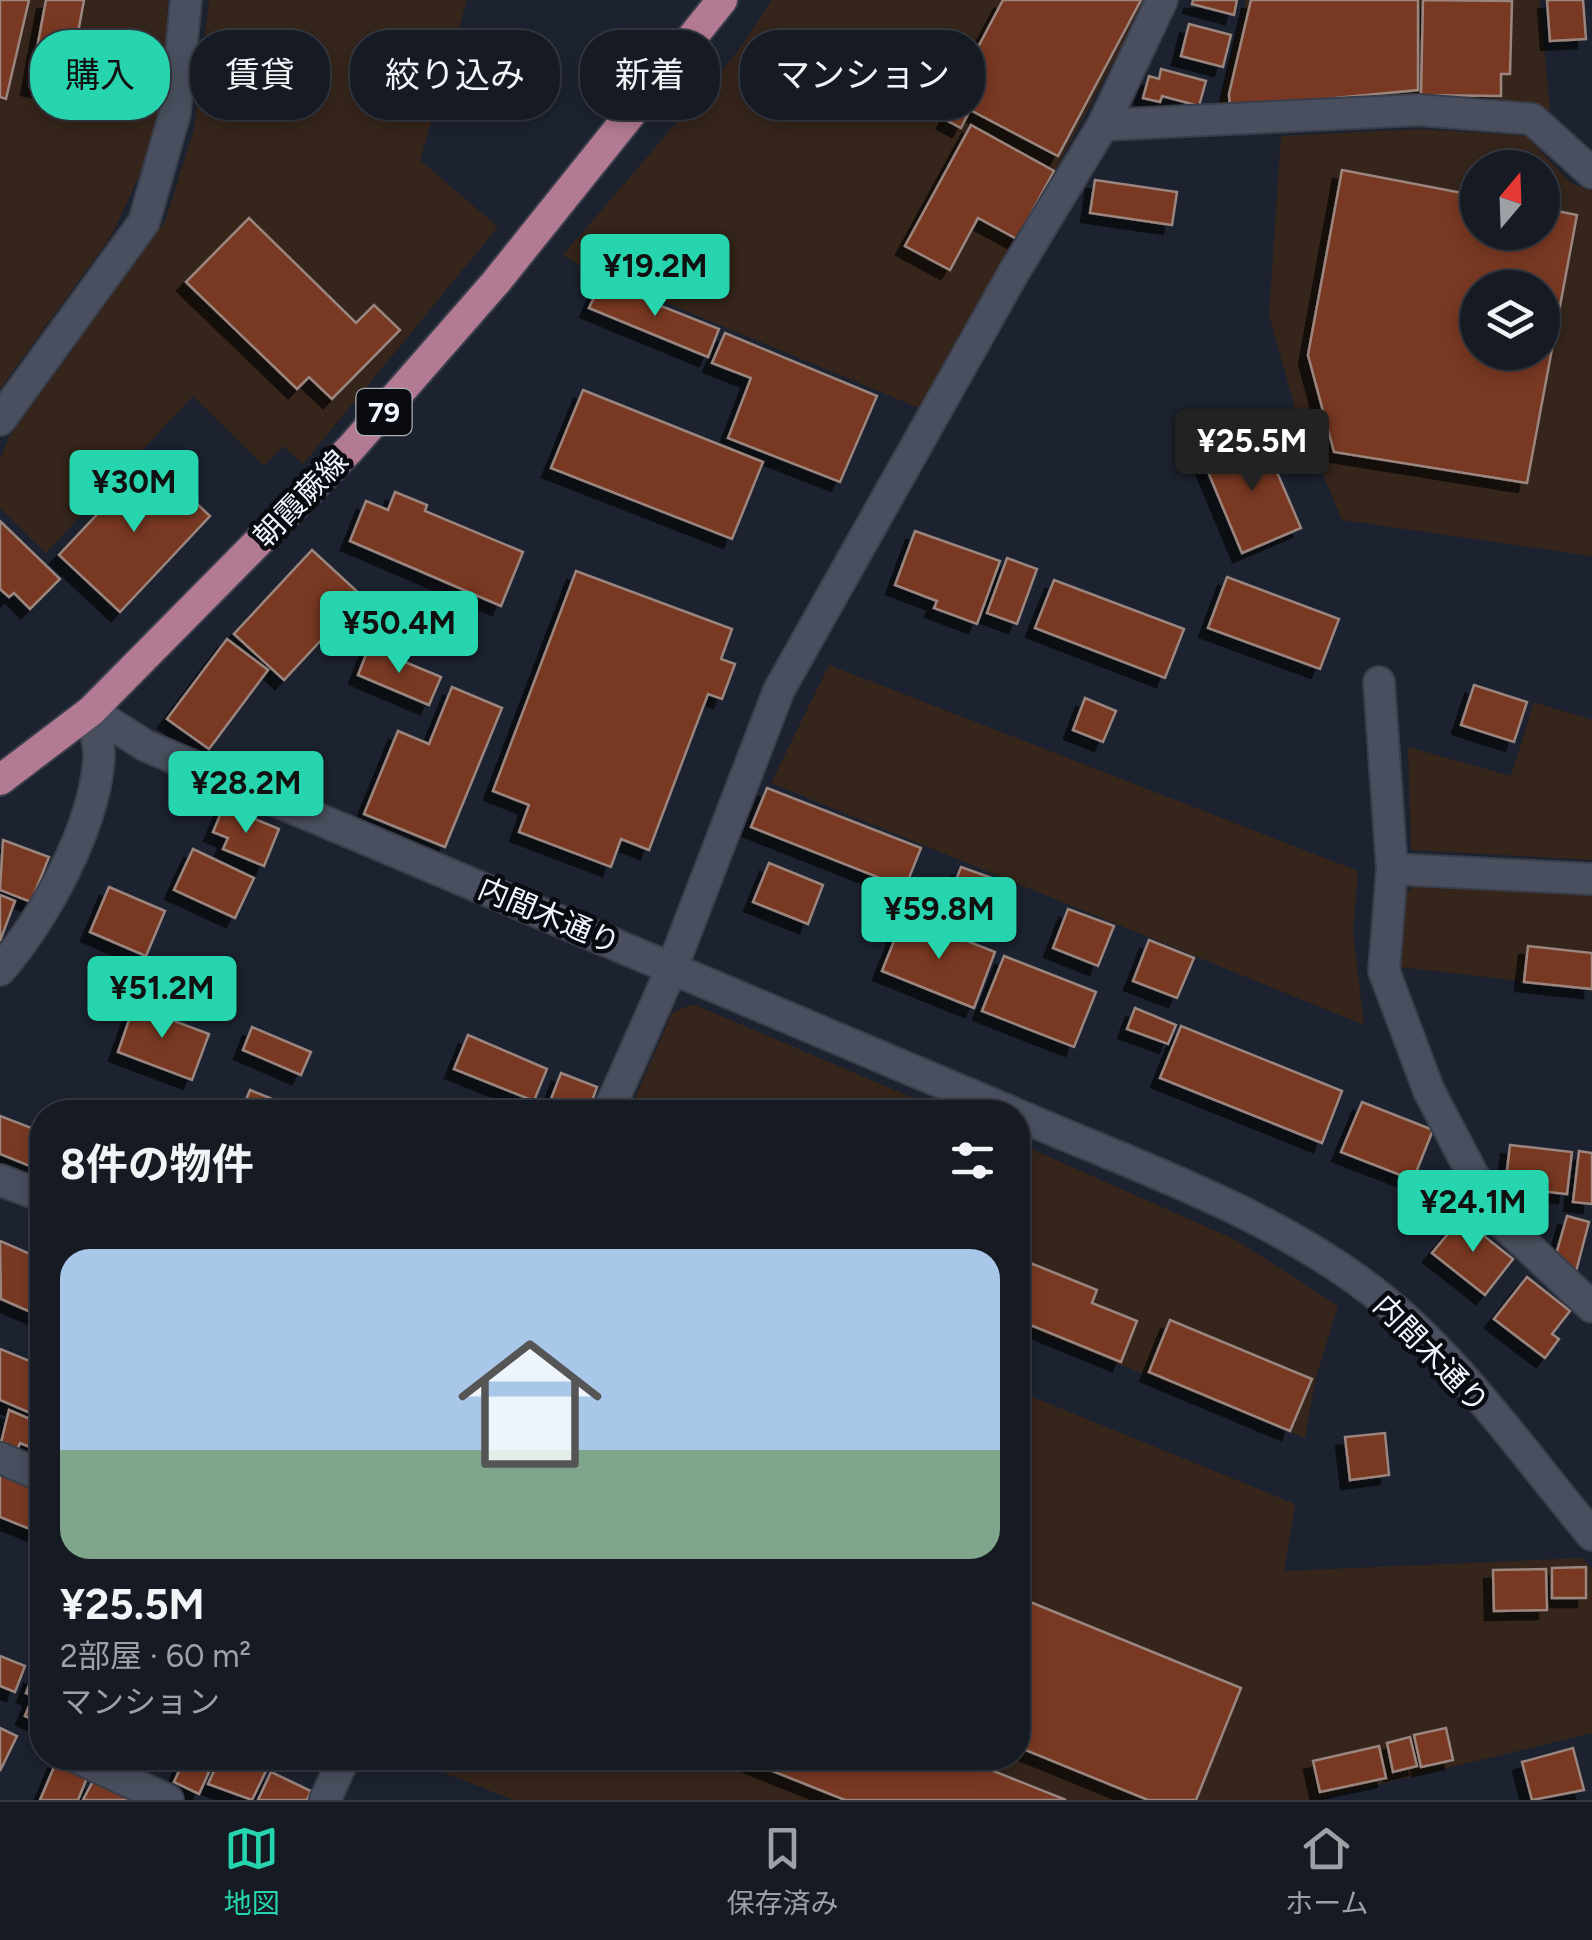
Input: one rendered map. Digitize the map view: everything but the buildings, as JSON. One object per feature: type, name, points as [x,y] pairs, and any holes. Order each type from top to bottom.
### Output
[{"type":"main road","name":"朝霞蕨線","points":[[0,780],[91,712],[351,448],[423,368],[722,0]]},
{"type":"street","points":[[0,420],[144,222],[174,113],[186,0]]},
{"type":"street","points":[[613,1100],[672,968],[778,690],[1014,272],[1103,126],[1162,0]]},
{"type":"street","points":[[1103,126],[1419,110],[1532,119],[1592,174]]},
{"type":"street","points":[[1379,682],[1392,870],[1384,971],[1428,1091],[1494,1215],[1592,1307]]},
{"type":"street","points":[[0,970],[33,929],[69,861],[100,756],[91,712]]},
{"type":"street","name":"内間木通り","points":[[91,712],[146,746],[981,1100]]},
{"type":"street","points":[[1392,870],[1592,879]]},
{"type":"street","name":"内間木通り","points":[[1030,1121],[1195,1191],[1303,1244],[1374,1293],[1437,1350],[1592,1535]]},
{"type":"street","points":[[0,1180],[30,1191]]},
{"type":"street","points":[[0,1458],[30,1471]]},
{"type":"street","points":[[104,1770],[168,1800]]},
{"type":"street","points":[[325,1800],[339,1770]]},
{"type":"shaded area","points":[[0,0],[168,0],[167,30],[30,30],[30,120],[156,120],[149,154],[112,235],[0,389]]},
{"type":"shaded area","points":[[209,0],[467,0],[458,30],[350,30],[350,120],[432,120],[420,160],[498,227],[303,464],[283,446],[264,466],[193,396],[46,553],[0,508],[0,460],[9,437],[165,221],[195,120],[330,120],[330,30],[206,30]]},
{"type":"shaded area","points":[[772,0],[1147,0],[989,293],[919,408],[583,268],[563,255],[679,120],[720,120],[720,72],[740,48],[740,120],[985,120],[985,30],[752,30]]},
{"type":"shaded area","points":[[1246,0],[1540,0],[1550,111],[1538,104],[1417,98],[1217,111]]},
{"type":"shaded area","points":[[1421,129],[1526,136],[1539,150],[1460,150],[1460,250],[1560,250],[1560,171],[1572,184],[1592,191],[1592,556],[1342,520],[1295,408],[1269,315],[1281,136]]},
{"type":"shaded area","points":[[829,665],[1358,871],[1353,933],[1364,1025],[771,783]]},
{"type":"shaded area","points":[[1534,702],[1592,720],[1592,860],[1411,850],[1408,747],[1511,776]]},
{"type":"shaded area","points":[[1418,882],[1592,896],[1592,989],[1399,967],[1396,952],[1402,897]]},
{"type":"shaded area","points":[[693,1004],[918,1100],[634,1100],[672,1013]]},
{"type":"shaded area","points":[[1030,1148],[1236,1240],[1338,1306],[1316,1377],[1305,1438],[1030,1329]]},
{"type":"shaded area","points":[[1030,1396],[1295,1504],[1284,1571],[1582,1558],[1592,1569],[1592,1733],[1315,1800],[513,1800],[437,1770],[1030,1770]]}]
